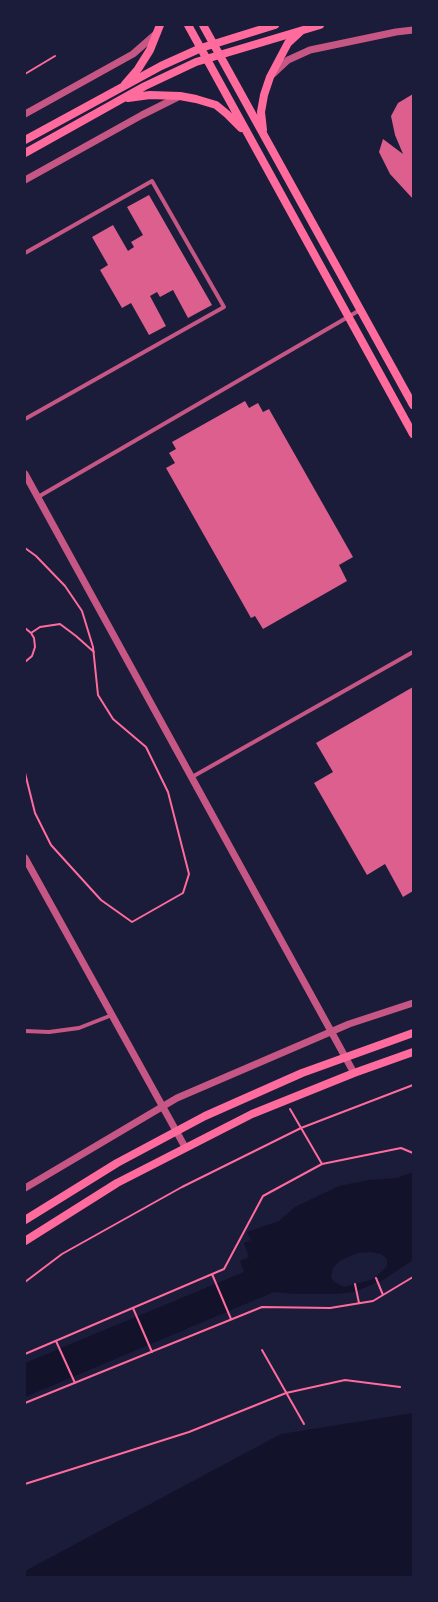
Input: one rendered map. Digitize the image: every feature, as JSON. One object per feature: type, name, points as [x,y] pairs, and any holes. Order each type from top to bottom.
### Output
[{"type":"main road","points":[[188,25],[413,434]]},
{"type":"main road","points":[[203,25],[413,405]]},
{"type":"main road","points":[[25,140],[161,66],[201,48],[275,25]]},
{"type":"main road","points":[[25,153],[145,86],[196,62],[320,25]]},
{"type":"main road","points":[[121,88],[150,50],[158,29]]},
{"type":"main road","points":[[263,134],[261,112],[264,95],[270,77],[288,43],[302,30]]},
{"type":"main road","points":[[123,99],[150,95],[180,96],[196,99],[216,105],[250,137]]},
{"type":"main road","points":[[25,1220],[117,1163],[205,1116],[302,1072],[413,1033]]},
{"type":"main road","points":[[25,1241],[117,1183],[252,1114],[354,1073],[413,1052]]},
{"type":"street","points":[[25,114],[133,54],[158,29]]},
{"type":"street","points":[[270,77],[288,60],[310,50],[396,32],[413,30]]},
{"type":"street","points":[[25,180],[142,115],[180,96]]},
{"type":"street","points":[[25,252],[152,181],[224,307],[25,419]]},
{"type":"street","points":[[38,497],[360,310]]},
{"type":"street","points":[[25,474],[354,1073]]},
{"type":"street","points":[[192,777],[413,652]]},
{"type":"street","points":[[25,858],[185,1147]]},
{"type":"street","points":[[25,1188],[177,1098],[349,1024],[413,1002]]},
{"type":"street","points":[[25,1031],[49,1032],[79,1028],[112,1015]]},
{"type":"path","points":[[25,74],[55,56]]},
{"type":"path","points":[[25,548],[36,556],[65,586],[82,611],[94,652],[98,695],[113,719],[146,747],[168,792],[189,874],[183,893],[132,922],[102,900],[51,845],[35,813],[25,773]]},
{"type":"path","points":[[31,632],[40,627],[60,624],[94,652]]},
{"type":"path","points":[[25,628],[31,632],[34,638],[35,647],[32,656],[25,662]]},
{"type":"path","points":[[25,1282],[62,1254],[182,1187],[301,1128],[413,1085]]},
{"type":"path","points":[[290,1109],[322,1164]]},
{"type":"path","points":[[25,1354],[224,1269],[263,1196],[322,1164],[401,1148],[413,1153]]},
{"type":"path","points":[[212,1274],[232,1319]]},
{"type":"path","points":[[25,1403],[262,1307],[330,1308],[373,1301],[413,1277]]},
{"type":"path","points":[[376,1278],[383,1295]]},
{"type":"path","points":[[355,1284],[358,1303]]},
{"type":"path","points":[[133,1308],[152,1352]]},
{"type":"path","points":[[56,1341],[75,1383]]},
{"type":"path","points":[[262,1350],[304,1424]]},
{"type":"path","points":[[25,1484],[189,1432],[286,1393],[345,1380],[400,1387]]},
{"type":"shaded area","points":[[413,1172],[413,1260],[383,1280],[354,1292],[335,1294],[297,1294],[274,1292],[25,1397],[25,1363],[244,1272],[240,1261],[249,1257],[244,1243],[251,1240],[247,1232],[279,1221],[295,1207],[339,1186],[369,1180],[397,1178]],"holes":[[[371,1252],[381,1254],[387,1259],[387,1266],[374,1279],[344,1287],[336,1283],[331,1278],[333,1268],[341,1260],[358,1253]]]},
{"type":"shaded area","points":[[413,1413],[413,1577],[25,1577],[25,1571],[281,1434]]},
{"type":"building","points":[[413,94],[413,199],[390,174],[379,152],[383,139],[403,154],[395,135],[391,116],[398,103]]},
{"type":"building","points":[[149,195],[212,305],[188,318],[173,290],[160,297],[157,292],[150,296],[166,326],[149,335],[131,303],[122,308],[100,270],[108,265],[92,237],[113,225],[128,251],[134,247],[131,242],[143,235],[127,207]]},
{"type":"building","points":[[245,401],[249,408],[258,403],[263,412],[269,409],[353,557],[339,565],[347,581],[263,629],[255,616],[251,618],[166,468],[175,463],[169,453],[176,449],[172,442]]},
{"type":"building","points":[[413,687],[413,891],[403,897],[385,864],[367,875],[314,783],[333,772],[316,743]]}]
